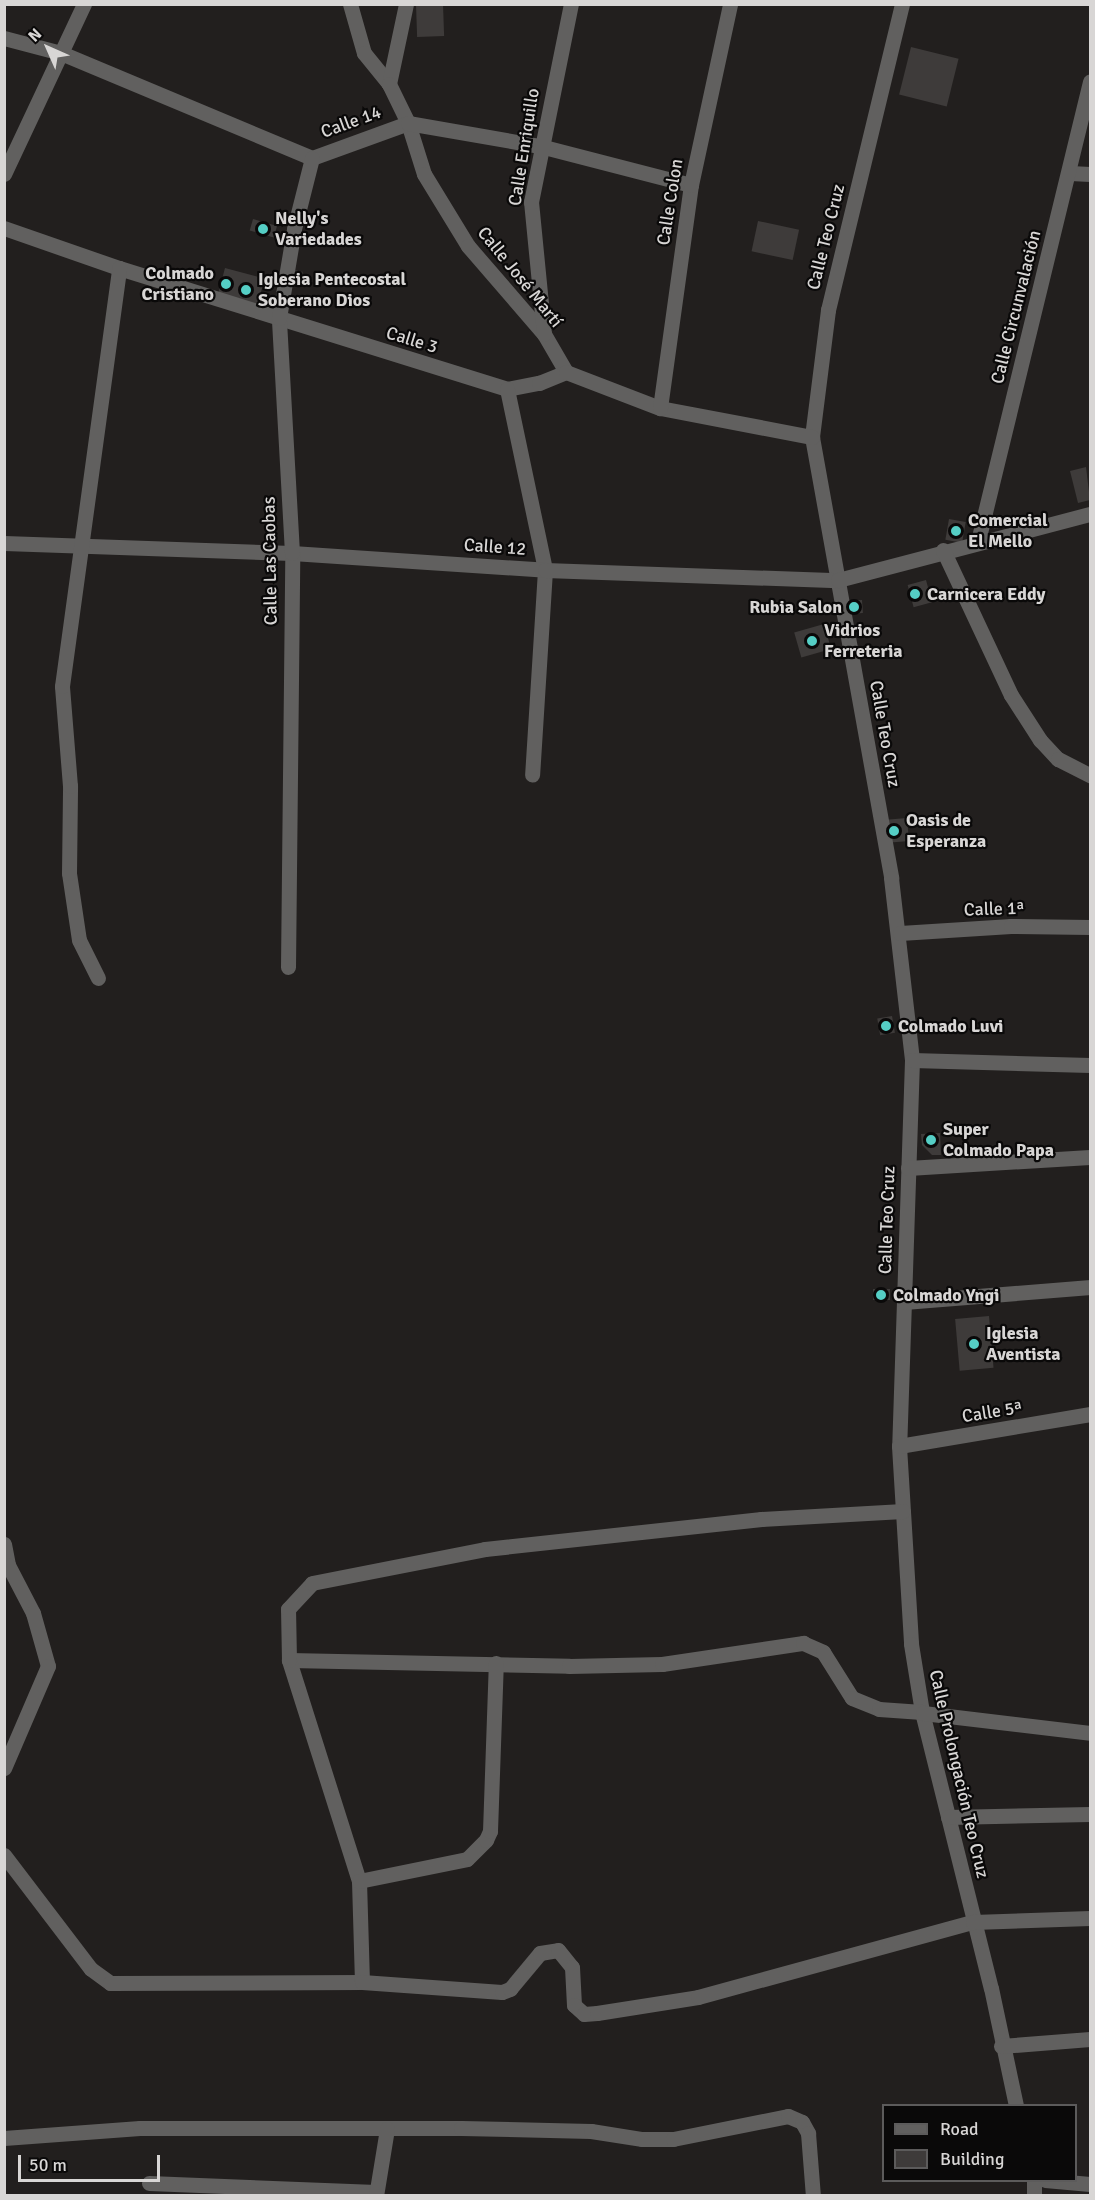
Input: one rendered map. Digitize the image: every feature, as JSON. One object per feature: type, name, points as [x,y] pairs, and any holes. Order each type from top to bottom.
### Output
[{"type":"street","points":[[4,174],[84,4]]},
{"type":"street","name":"Calle José Martí","points":[[350,4],[364,54],[389,84],[408,123],[424,174],[468,246],[544,334],[566,372]]},
{"type":"street","points":[[389,84],[406,4]]},
{"type":"street","name":"Calle Enriquillo","points":[[544,334],[531,201],[540,146],[571,4]]},
{"type":"street","name":"Calle Colon","points":[[660,408],[691,184],[730,4]]},
{"type":"street","name":"Calle Teo Cruz","points":[[899,1446],[912,1060],[900,933],[812,437],[828,310],[902,4]]},
{"type":"street","name":"Calle 14","points":[[4,38],[61,53],[312,158],[408,123],[540,146],[691,184]]},
{"type":"street","name":"Calle Circunvalación","points":[[978,541],[1070,173],[1090,81]]},
{"type":"street","name":"Calle Las Caobas","points":[[288,967],[292,553],[279,318],[294,230],[312,158]]},
{"type":"street","points":[[1070,173],[1090,174]]},
{"type":"street","name":"Calle 3","points":[[4,228],[119,268],[507,389]]},
{"type":"street","points":[[98,978],[79,940],[69,873],[70,786],[62,686],[78,548],[119,268]]},
{"type":"street","points":[[532,775],[545,570],[507,389],[566,372],[660,408],[812,437]]},
{"type":"street","name":"Calle 12","points":[[4,543],[78,548],[292,553],[545,570],[838,580],[943,550],[1090,514]]},
{"type":"street","points":[[943,550],[1023,713],[1058,759],[1090,775]]},
{"type":"street","name":"Calle 1ª","points":[[900,933],[1011,926],[1090,927]]},
{"type":"street","points":[[912,1060],[1090,1065]]},
{"type":"street","points":[[908,1168],[1090,1157]]},
{"type":"street","points":[[904,1302],[1090,1287]]},
{"type":"street","name":"Calle 5ª","points":[[899,1446],[1090,1414]]},
{"type":"street","name":"Calle Prolongación Teo Cruz","points":[[899,1446],[911,1644],[923,1712],[991,1988],[1001,2046],[1016,2104]]},
{"type":"street","points":[[362,1982],[359,1881],[289,1660],[288,1610],[312,1583],[352,1573],[484,1549],[761,1519],[903,1511]]},
{"type":"street","points":[[4,1544],[8,1565],[33,1613],[48,1666],[4,1767]]},
{"type":"street","points":[[289,1660],[663,1664],[803,1643],[823,1652],[852,1698],[879,1709],[923,1712],[1090,1733]]},
{"type":"street","points":[[359,1881],[466,1859],[486,1840],[490,1831],[496,1663]]},
{"type":"street","points":[[948,1817],[1090,1814]]},
{"type":"street","points":[[4,1854],[91,1969],[111,1983],[362,1982],[502,1992],[510,1989],[540,1953],[558,1950],[572,1967],[574,2005],[584,2014],[698,1997],[973,1922],[1090,1918]]},
{"type":"street","points":[[1001,2046],[1090,2039]]},
{"type":"street","points":[[4,2138],[140,2128],[591,2131],[642,2139],[673,2139],[788,2116],[802,2122],[808,2133],[813,2196]]},
{"type":"street","points":[[149,2183],[376,2194],[387,2129]]},
{"type":"street","points":[[1060,2182],[1090,2184]]},
{"type":"building","points":[[443,4],[444,36],[417,37],[416,5]]},
{"type":"building","points":[[911,47],[959,59],[947,106],[899,95]]},
{"type":"building","name":"Nelly's Variedades","points":[[253,219],[277,226],[274,237],[250,231]]},
{"type":"building","points":[[758,221],[799,230],[793,260],[752,251]]},
{"type":"building","name":"Iglesia Pentecostal Soberano Dios","points":[[225,268],[265,279],[257,308],[217,297]]},
{"type":"building","points":[[288,269],[303,272],[300,287],[285,284]]},
{"type":"building","points":[[1086,467],[1090,500],[1078,503],[1070,471]]},
{"type":"building","points":[[1003,517],[1005,527],[994,529],[992,519]]},
{"type":"building","name":"Comercial El Mello","points":[[949,519],[966,522],[962,543],[945,540]]},
{"type":"building","points":[[926,580],[932,602],[914,607],[908,585]]},
{"type":"building","name":"Rubia Salon","points":[[862,600],[863,613],[846,614],[845,601]]},
{"type":"building","name":"Vidrios Ferreteria","points":[[824,624],[831,649],[801,658],[794,633]]},
{"type":"building","name":"Oasis de Esperanza","points":[[907,818],[909,841],[882,843],[880,820]]},
{"type":"building","name":"Colmado Luvi","points":[[892,1016],[895,1033],[880,1035],[877,1019]]},
{"type":"building","name":"Super Colmado Papa","points":[[940,1133],[941,1155],[932,1155],[922,1145],[921,1134]]},
{"type":"building","name":"Colmado Yngi","points":[[873,1289],[890,1289],[890,1300],[873,1300]]},
{"type":"building","name":"Iglesia Aventista","points":[[989,1316],[994,1368],[960,1371],[955,1319]]},
{"type":"place","name":"Nelly's Variedades","points":[[263,229]]},
{"type":"place","name":"Colmado Cristiano","points":[[226,284]]},
{"type":"place","name":"Iglesia Pentecostal Soberano Dios","points":[[246,290]]},
{"type":"place","name":"Comercial El Mello","points":[[956,531]]},
{"type":"place","name":"Carnicera Eddy","points":[[915,594]]},
{"type":"place","name":"Rubia Salon","points":[[854,607]]},
{"type":"place","name":"Vidrios Ferreteria","points":[[812,641]]},
{"type":"place","name":"Oasis de Esperanza","points":[[894,831]]},
{"type":"place","name":"Colmado Luvi","points":[[886,1026]]},
{"type":"place","name":"Super Colmado Papa","points":[[931,1140]]},
{"type":"place","name":"Colmado Yngi","points":[[881,1295]]},
{"type":"place","name":"Iglesia Aventista","points":[[974,1344]]}]
